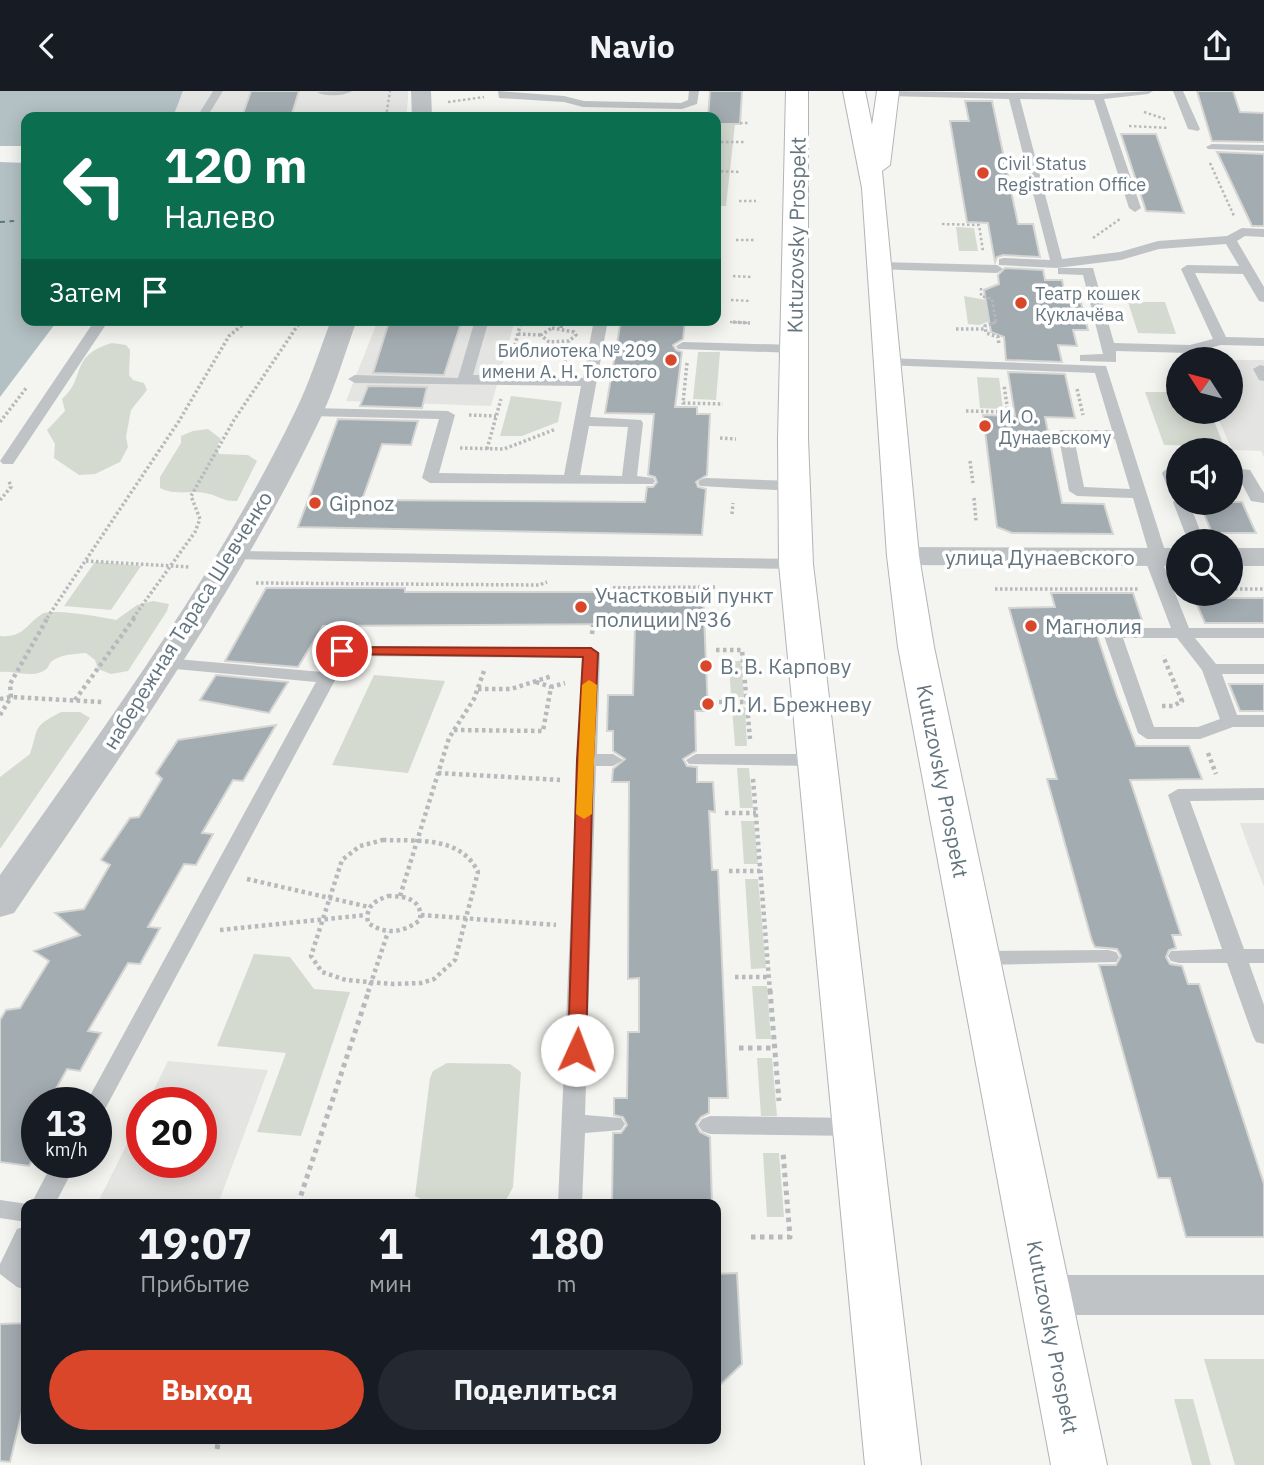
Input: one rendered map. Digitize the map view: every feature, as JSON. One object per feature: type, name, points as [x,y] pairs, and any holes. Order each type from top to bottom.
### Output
[{"type":"main road","name":"Kutuzovsky Prospekt","points":[[797,91],[794,486],[796,564],[893,1465]]},
{"type":"main road","name":"Kutuzovsky Prospekt","points":[[854,91],[874,188],[903,556],[916,647],[1079,1465]]},
{"type":"main road","points":[[874,188],[888,92]]},
{"type":"street","name":"набережная Тараса Шевченко","points":[[0,904],[138,703],[227,563],[266,496],[309,412],[342,326]]},
{"type":"street","name":"улица Дунаевского","points":[[903,556],[1163,557]]},
{"type":"street","points":[[1243,557],[1264,557]]},
{"type":"street","points":[[1045,1295],[1264,1295]]},
{"type":"lane","points":[[205,112],[218,91]]},
{"type":"lane","points":[[321,92],[347,91]]},
{"type":"lane","points":[[503,93],[583,104],[682,106],[693,102],[694,91]]},
{"type":"lane","points":[[888,92],[1098,97],[1148,91]]},
{"type":"lane","points":[[1178,91],[1194,129]]},
{"type":"lane","points":[[1014,95],[1057,264]]},
{"type":"lane","points":[[1098,97],[1135,208]]},
{"type":"lane","points":[[1212,147],[1264,148]]},
{"type":"lane","points":[[879,262],[1057,264],[1121,255],[1158,245],[1264,233]]},
{"type":"lane","points":[[1236,236],[1248,270],[1264,298]]},
{"type":"lane","points":[[997,264],[1088,271],[1111,359],[1012,362]]},
{"type":"lane","points":[[1221,341],[1187,269],[1248,270]]},
{"type":"lane","points":[[8,461],[98,326]]},
{"type":"lane","points":[[355,379],[464,382],[480,326]]},
{"type":"lane","points":[[571,480],[600,326]]},
{"type":"lane","points":[[1108,347],[1190,349],[1221,341],[1264,342]]},
{"type":"lane","points":[[596,344],[616,344]]},
{"type":"lane","points":[[683,346],[795,349]]},
{"type":"lane","points":[[886,357],[1101,369],[1139,493],[1163,557],[1164,589],[1182,633],[1211,669],[1230,721]]},
{"type":"lane","points":[[465,379],[589,382]]},
{"type":"lane","points":[[309,412],[448,415],[430,478],[647,481]]},
{"type":"lane","points":[[582,424],[636,423],[629,481]]},
{"type":"lane","points":[[1120,435],[1065,433],[1077,491],[1139,493]]},
{"type":"lane","points":[[1243,473],[1257,498],[1264,498]]},
{"type":"lane","points":[[706,483],[794,486]]},
{"type":"lane","points":[[227,563],[796,564]]},
{"type":"lane","points":[[1264,633],[1112,633],[1147,733],[1200,733],[1230,721],[1264,721]]},
{"type":"lane","points":[[106,1087],[342,651],[591,653],[570,1199]]},
{"type":"lane","points":[[164,663],[328,678]]},
{"type":"lane","points":[[1211,669],[1264,669]]},
{"type":"lane","points":[[585,760],[613,760]]},
{"type":"lane","points":[[696,760],[815,760]]},
{"type":"lane","points":[[1264,794],[1178,795],[1264,1036]]},
{"type":"lane","points":[[1179,957],[1264,956]]},
{"type":"lane","points":[[978,958],[1108,957]]},
{"type":"lane","points":[[575,1124],[613,1125]]},
{"type":"lane","points":[[710,1125],[856,1126]]},
{"type":"lane","points":[[46,1199],[57,1178]]},
{"type":"lane","points":[[0,1209],[21,1212]]},
{"type":"lane","points":[[21,1246],[10,1269],[21,1277]]},
{"type":"path","points":[[387,112],[390,91]]},
{"type":"path","points":[[426,104],[503,93]]},
{"type":"path","points":[[1098,97],[1194,129],[1236,236]]},
{"type":"path","points":[[740,123],[749,123]]},
{"type":"path","points":[[721,142],[744,142]]},
{"type":"path","points":[[721,171],[741,172]]},
{"type":"path","points":[[739,201],[756,201]]},
{"type":"path","points":[[14,221],[21,221]]},
{"type":"path","points":[[942,224],[979,225],[997,264]]},
{"type":"path","points":[[736,240],[754,240]]},
{"type":"path","points":[[733,277],[752,277]]},
{"type":"path","points":[[967,411],[1008,412],[1012,362],[998,337],[986,333],[985,326],[996,322],[992,299],[981,296],[980,288],[989,285]]},
{"type":"path","points":[[731,300],[751,301]]},
{"type":"path","points":[[730,322],[750,323]]},
{"type":"path","points":[[0,715],[11,697],[10,684],[39,630],[179,421],[229,336],[241,326]]},
{"type":"path","points":[[75,700],[168,566],[195,532],[200,519],[191,496],[234,420],[297,326]]},
{"type":"path","points":[[518,334],[541,335],[552,328],[561,328],[574,332],[574,338],[554,343],[541,335]]},
{"type":"path","points":[[956,329],[986,330]]},
{"type":"path","points":[[438,448],[504,449],[562,426],[582,424]]},
{"type":"path","points":[[720,438],[736,439]]},
{"type":"path","points":[[970,461],[973,483]]},
{"type":"path","points":[[974,498],[976,521]]},
{"type":"path","points":[[86,561],[168,566],[227,563]]},
{"type":"path","points":[[256,583],[538,585],[551,580]]},
{"type":"path","points":[[596,591],[596,587],[715,587]]},
{"type":"path","points":[[995,589],[1164,589]]},
{"type":"path","points":[[1243,589],[1264,589]]},
{"type":"path","points":[[716,650],[742,650],[790,1237],[751,1237]]},
{"type":"path","points":[[1118,650],[1150,650],[1165,657],[1182,701],[1173,706],[1138,707]]},
{"type":"path","points":[[400,896],[438,773],[454,730],[478,689],[490,652]]},
{"type":"path","points":[[535,681],[551,687],[565,684],[565,672],[575,653]]},
{"type":"path","points":[[478,689],[511,689],[565,672]]},
{"type":"path","points":[[454,730],[543,731],[551,687]]},
{"type":"path","points":[[0,699],[11,697],[138,703]]},
{"type":"path","points":[[719,702],[747,702]]},
{"type":"path","points":[[1200,733],[1224,795]]},
{"type":"path","points":[[438,773],[585,782]]},
{"type":"path","points":[[725,813],[755,813]]},
{"type":"path","points":[[383,840],[448,845],[464,850],[475,860],[478,872],[455,960],[446,972],[430,981],[410,984],[338,979],[322,973],[313,963],[310,953],[329,898],[342,860],[351,850],[366,843],[383,840]]},
{"type":"path","points":[[729,871],[760,870]]},
{"type":"path","points":[[222,873],[369,907]]},
{"type":"path","points":[[388,896],[400,896],[419,904],[421,915],[412,927],[388,932],[369,923],[366,915],[369,907],[388,896]]},
{"type":"path","points":[[190,933],[366,915]]},
{"type":"path","points":[[421,915],[581,927]]},
{"type":"path","points":[[300,1199],[388,932]]},
{"type":"path","points":[[735,977],[769,977]]},
{"type":"path","points":[[739,1048],[775,1048]]},
{"type":"path","points":[[217,1449],[218,1444]]},
{"type":"shaded area","points":[[0,91],[183,91],[175,112],[21,112],[21,326],[53,326],[0,397]]},
{"type":"shaded area","points":[[183,91],[408,91],[407,112],[175,112]]},
{"type":"shaded area","points":[[721,124],[735,124],[726,206],[721,206]]},
{"type":"shaded area","points":[[956,227],[974,228],[978,251],[959,251]]},
{"type":"shaded area","points":[[964,296],[986,300],[990,321],[979,325],[968,324]]},
{"type":"shaded area","points":[[1128,302],[1165,302],[1176,334],[1138,333]]},
{"type":"shaded area","points":[[376,326],[513,326],[491,406],[346,401]]},
{"type":"shaded area","points":[[112,343],[126,345],[130,350],[129,375],[133,380],[144,383],[147,390],[131,410],[126,437],[128,447],[120,462],[95,474],[79,475],[54,458],[55,444],[47,430],[65,411],[62,399],[70,391],[83,361],[98,348]]},
{"type":"shaded area","points":[[698,352],[720,352],[716,400],[693,399]]},
{"type":"shaded area","points":[[1243,360],[1264,360],[1264,457],[1261,451],[1243,450],[1243,438],[1227,438],[1221,424],[1243,424]]},
{"type":"shaded area","points":[[977,377],[999,378],[1003,409],[980,408]]},
{"type":"shaded area","points":[[1145,392],[1166,392],[1166,424],[1215,424],[1221,438],[1166,438],[1164,445]]},
{"type":"shaded area","points":[[511,396],[562,402],[558,422],[522,436],[500,436]]},
{"type":"shaded area","points":[[208,429],[221,439],[217,446],[219,454],[248,455],[257,461],[237,501],[205,493],[172,492],[160,488],[160,477],[181,443],[181,436]]},
{"type":"shaded area","points":[[95,562],[141,566],[111,610],[64,606]]},
{"type":"shaded area","points":[[153,601],[169,604],[167,611],[128,671],[111,674],[98,669],[95,660],[86,653],[60,657],[40,673],[0,672],[0,636],[20,633],[42,614],[66,612],[116,620],[137,605]]},
{"type":"shaded area","points":[[729,661],[741,661],[744,697],[731,697]]},
{"type":"shaded area","points":[[374,675],[445,681],[408,773],[332,765]]},
{"type":"shaded area","points":[[745,707],[747,746],[735,746],[732,708]]},
{"type":"shaded area","points":[[61,712],[80,712],[90,718],[0,849],[0,777],[30,754],[38,729],[45,721]]},
{"type":"shaded area","points":[[737,768],[749,768],[753,808],[740,808]]},
{"type":"shaded area","points":[[741,821],[754,821],[758,864],[744,864]]},
{"type":"shaded area","points":[[1240,823],[1264,823],[1264,887],[1247,843]]},
{"type":"shaded area","points":[[745,879],[758,879],[766,968],[751,969]]},
{"type":"shaded area","points":[[254,954],[290,957],[314,989],[350,992],[301,1136],[257,1132],[286,1053],[217,1046]]},
{"type":"shaded area","points":[[752,986],[767,986],[771,1039],[756,1039]]},
{"type":"shaded area","points":[[757,1058],[772,1058],[777,1116],[761,1116]]},
{"type":"shaded area","points":[[168,1061],[268,1070],[220,1199],[100,1199],[126,1146],[126,1178],[217,1178],[217,1087],[155,1087]]},
{"type":"shaded area","points":[[447,1063],[510,1064],[521,1072],[513,1187],[507,1199],[421,1199],[415,1196],[433,1071]]},
{"type":"shaded area","points":[[763,1153],[779,1153],[784,1217],[767,1217]]},
{"type":"shaded area","points":[[1204,1359],[1264,1359],[1264,1465],[1235,1465]]},
{"type":"shaded area","points":[[1174,1399],[1193,1399],[1211,1465],[1192,1465]]},
{"type":"pier","points":[[0,146],[21,146],[21,163],[0,162]]},
{"type":"building","points":[[251,91],[299,91],[293,112],[244,112]]},
{"type":"building","points":[[710,91],[742,91],[740,124],[721,124],[721,112],[708,112]]},
{"type":"building","points":[[1197,91],[1233,91],[1240,112],[1264,113],[1264,142],[1212,141]]},
{"type":"building","points":[[965,101],[992,101],[1018,224],[1033,224],[1040,257],[1003,255],[997,257],[995,262],[988,223],[967,222],[950,121],[969,121]]},
{"type":"building","points":[[1121,134],[1156,134],[1184,213],[1146,211]]},
{"type":"building","points":[[1217,152],[1264,154],[1264,226],[1252,226]]},
{"type":"building","points":[[1005,268],[1043,270],[1045,280],[1062,280],[1065,294],[1079,295],[1088,330],[1073,330],[1077,346],[1058,345],[1062,362],[1006,360],[1004,337],[991,332],[984,290],[999,284],[998,275]]},
{"type":"building","points":[[388,326],[460,326],[444,375],[373,373]]},
{"type":"building","points":[[620,326],[684,326],[683,339],[673,345],[676,350],[682,352],[675,407],[697,407],[697,414],[710,414],[707,475],[696,482],[698,487],[706,489],[702,535],[298,527],[338,419],[418,421],[411,445],[382,444],[362,500],[645,502],[647,487],[653,487],[657,482],[655,477],[648,475],[654,414],[605,413]]},
{"type":"building","points":[[1008,372],[1065,374],[1075,418],[1045,417],[1062,503],[1104,504],[1113,534],[1012,533],[997,527],[983,415],[1015,416]]},
{"type":"building","points":[[368,386],[427,387],[422,408],[360,406]]},
{"type":"building","points":[[1243,504],[1256,533],[1243,533],[1243,529],[1210,529],[1204,515],[1243,515]]},
{"type":"building","points":[[266,588],[405,588],[405,592],[703,592],[708,711],[695,711],[696,751],[683,759],[687,766],[697,767],[697,782],[713,782],[715,812],[709,811],[712,870],[718,870],[728,1098],[709,1098],[709,1113],[701,1117],[696,1124],[700,1132],[710,1137],[712,1199],[612,1199],[613,1133],[621,1133],[627,1125],[623,1117],[614,1115],[614,1098],[627,1098],[628,1032],[639,1032],[639,978],[628,979],[629,782],[612,782],[613,769],[625,759],[613,751],[613,731],[607,731],[608,695],[633,695],[635,624],[323,626],[298,667],[225,661]]},
{"type":"building","points":[[1051,593],[1133,593],[1142,620],[1092,620],[1117,696],[1136,746],[1189,746],[1202,779],[1130,780],[1181,935],[1172,935],[1176,948],[1169,950],[1166,957],[1170,964],[1182,966],[1188,984],[1199,984],[1264,1184],[1264,1237],[1186,1237],[1170,1178],[1158,1178],[1099,965],[1116,965],[1121,956],[1117,949],[1095,947],[1092,941],[1047,779],[1057,779],[1009,608],[1055,607]]},
{"type":"building","points":[[1243,598],[1264,598],[1264,623],[1205,623],[1198,606],[1243,606]]},
{"type":"building","points":[[216,675],[288,682],[269,713],[200,700]]},
{"type":"building","points":[[1229,684],[1264,684],[1264,711],[1240,711]]},
{"type":"building","points":[[276,725],[243,781],[233,780],[202,833],[213,834],[196,865],[184,864],[148,927],[160,928],[140,964],[128,963],[88,1031],[101,1033],[80,1071],[67,1069],[57,1087],[21,1087],[21,1165],[0,1162],[0,1020],[6,1010],[20,1008],[49,961],[34,951],[80,935],[55,913],[84,909],[110,865],[101,860],[130,818],[139,817],[162,779],[156,773],[178,740]]},
{"type":"building","points":[[737,1273],[742,1364],[721,1384],[721,1274]]},
{"type":"building","points":[[21,1323],[21,1416],[10,1462],[0,1461],[0,1324]]},
{"type":"ferry route","points":[[0,222],[14,221]]},
{"type":"slow traffic","points":[[584,814],[589,685]]},
{"type":"place","name":"Civil Status Registration Office","points":[[983,173]]},
{"type":"place","name":"Театр кошек Куклачёва","points":[[1021,303]]},
{"type":"place","name":"Библиотека № 209 имени А. Н. Толстого","points":[[671,360]]},
{"type":"place","name":"И. О. Дунаевскому","points":[[985,426]]},
{"type":"place","name":"Gipnoz","points":[[315,503]]},
{"type":"place","name":"Участковый пункт полиции №36","points":[[581,607]]},
{"type":"place","name":"Магнолия","points":[[1031,626]]},
{"type":"place","name":"В. В. Карпову","points":[[706,666]]},
{"type":"place","name":"Л. И. Брежневу","points":[[708,704]]},
{"type":"route","points":[[342,651],[591,653],[585,760],[577,1050]]}]
